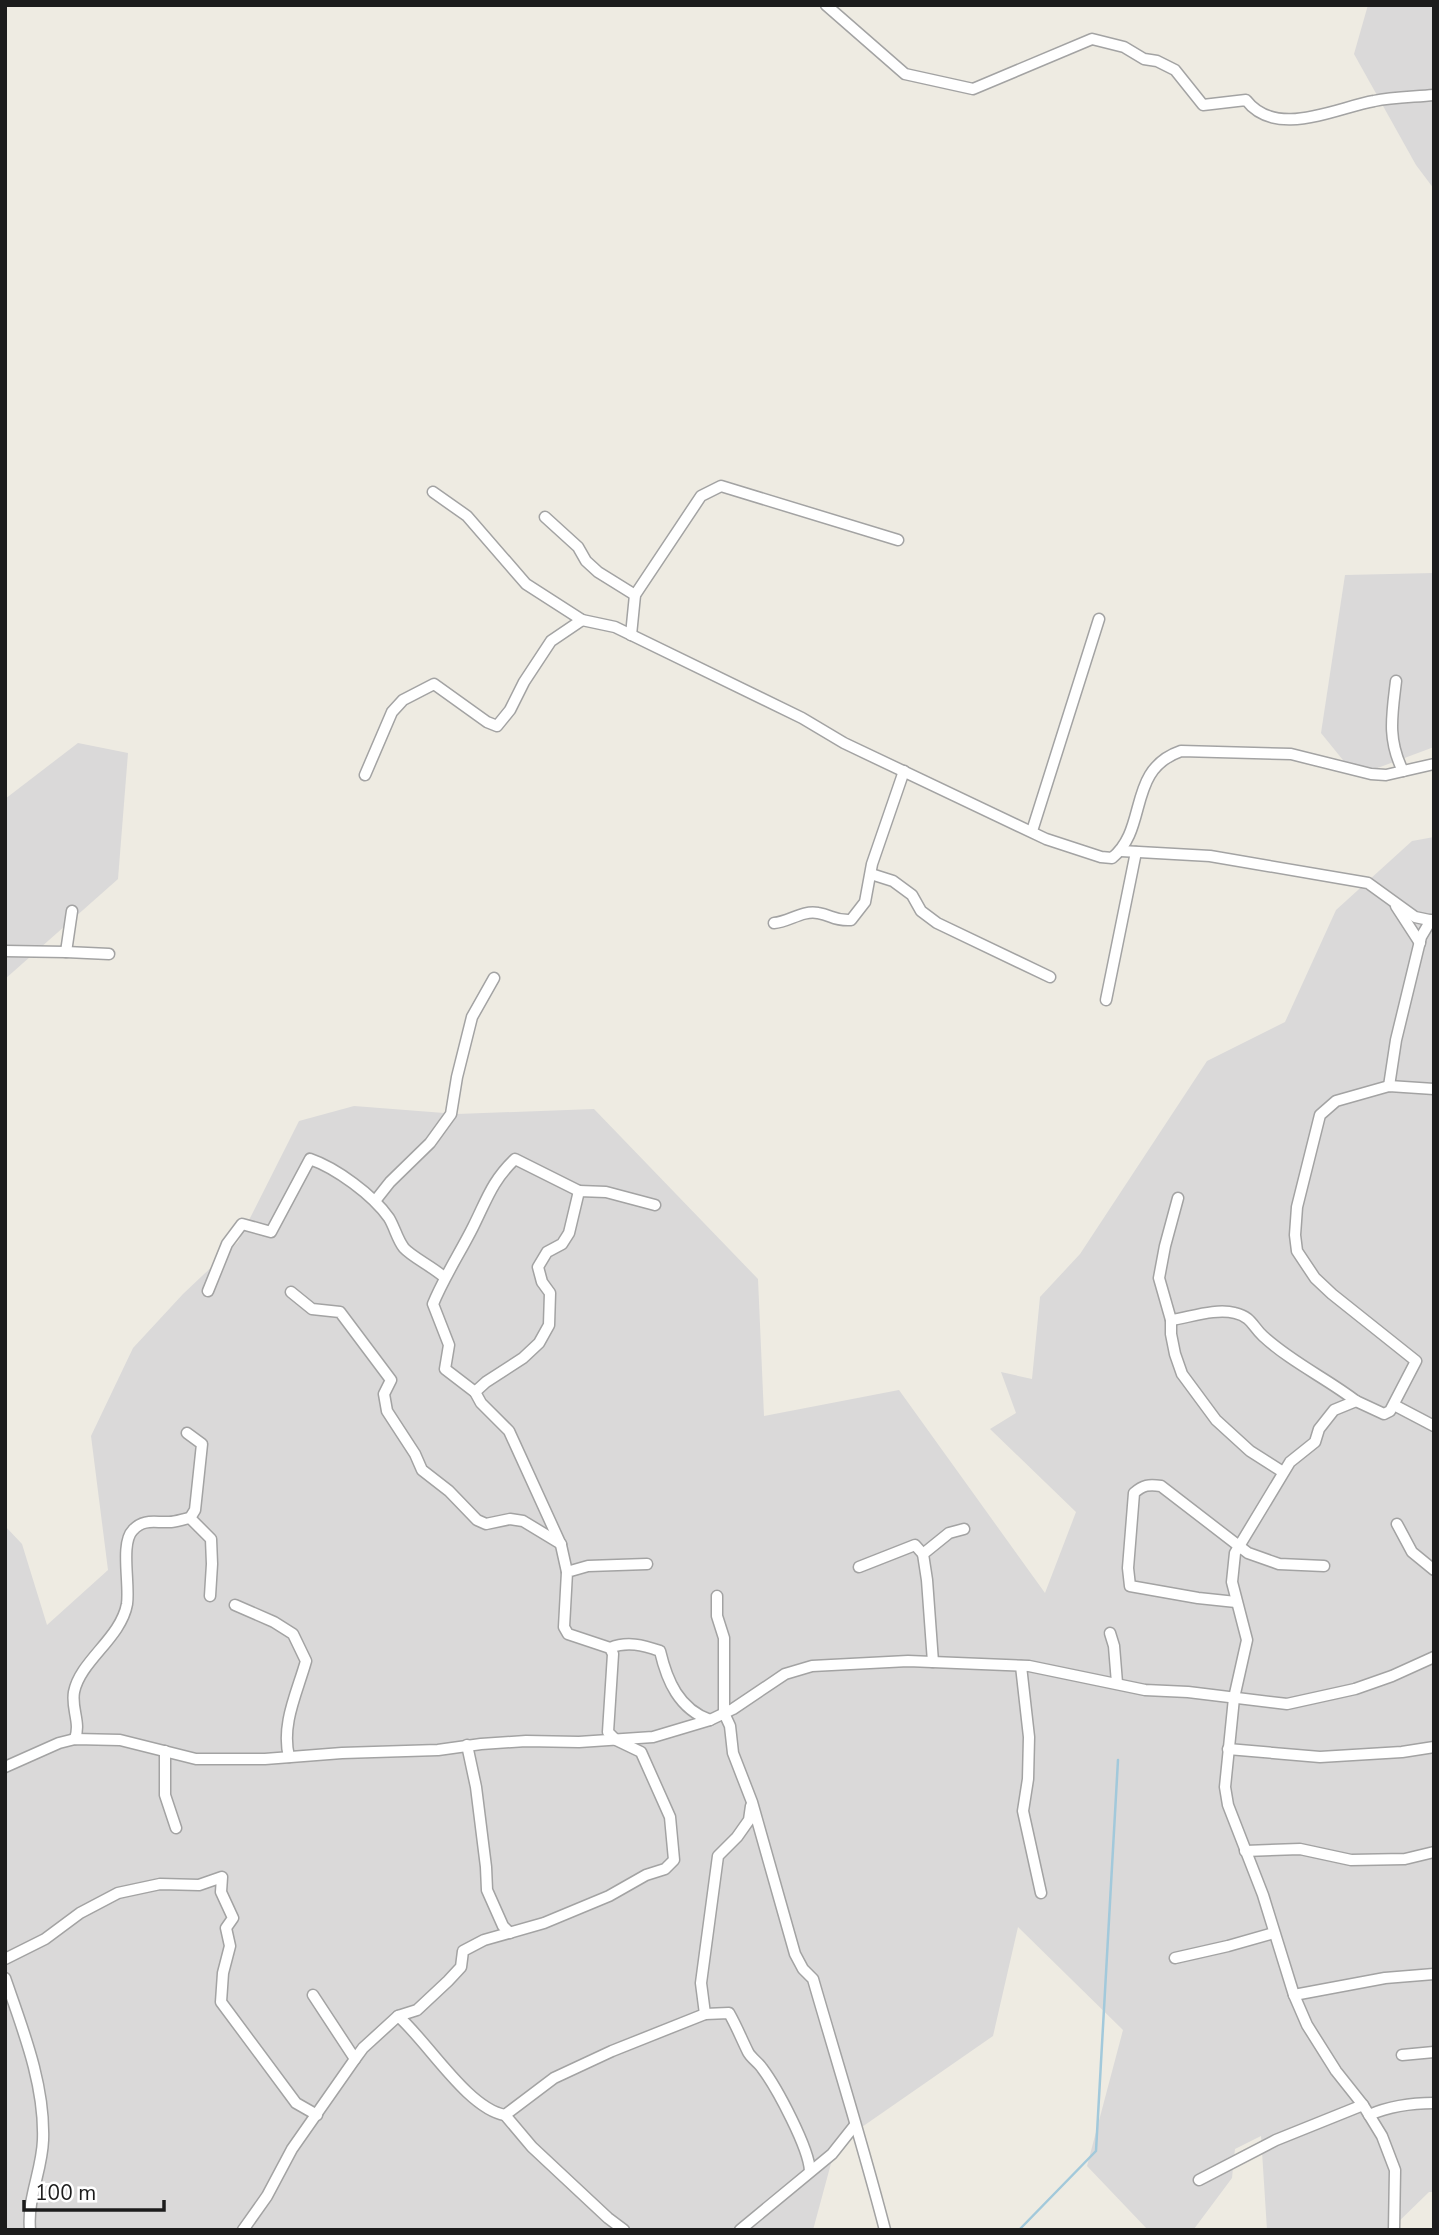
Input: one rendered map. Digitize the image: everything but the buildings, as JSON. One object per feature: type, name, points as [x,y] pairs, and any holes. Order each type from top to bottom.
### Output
[{"type":"street","points":[[826,5],[905,74],[973,89],[1092,39],[1124,47],[1144,59],[1157,61],[1175,70],[1203,104],[1246,100],[1255,111],[1274,118],[1299,119],[1376,100],[1434,95]]},
{"type":"street","points":[[631,635],[635,595],[701,496],[722,486],[898,540]]},
{"type":"street","points":[[433,492],[467,516],[526,584],[582,620],[615,627],[802,718],[844,743],[1046,839],[1101,857],[1112,858],[1121,851],[1127,841],[1148,777],[1168,755],[1181,751],[1291,754],[1371,774],[1386,775],[1434,764]]},
{"type":"street","points":[[545,517],[578,547],[586,561],[598,572],[635,595]]},
{"type":"street","points":[[1032,831],[1099,619]]},
{"type":"street","points":[[365,775],[392,712],[402,701],[434,684],[487,722],[497,726],[510,710],[524,682],[551,641],[582,620]]},
{"type":"street","points":[[1396,681],[1391,718],[1393,752],[1403,771]]},
{"type":"street","points":[[774,923],[799,914],[819,913],[836,921],[851,920],[865,902],[871,874],[904,771]]},
{"type":"street","points":[[1121,851],[1210,856],[1368,883],[1415,917],[1432,920],[1421,937],[1396,1041],[1389,1086]]},
{"type":"street","points":[[1106,1000],[1136,852]]},
{"type":"street","points":[[871,874],[893,881],[912,895],[921,911],[937,923],[1051,978]]},
{"type":"street","points":[[1393,901],[1421,943]]},
{"type":"street","points":[[66,952],[72,911]]},
{"type":"street","points":[[5,951],[109,954]]},
{"type":"street","points":[[375,1201],[390,1182],[430,1143],[451,1114],[472,1017],[494,978]]},
{"type":"street","points":[[1171,1320],[1214,1312],[1234,1312],[1251,1319],[1257,1330],[1273,1345],[1356,1401],[1384,1414],[1390,1411],[1416,1361],[1315,1278],[1297,1251],[1297,1207],[1320,1115],[1336,1101],[1389,1086],[1434,1089]]},
{"type":"street","points":[[208,1291],[227,1244],[242,1224],[271,1232],[310,1159],[322,1163],[375,1201],[390,1220],[406,1250],[444,1277]]},
{"type":"street","points":[[655,1205],[606,1192],[579,1191],[515,1159],[498,1175],[472,1229],[444,1277],[433,1304],[449,1345],[445,1369],[475,1392],[481,1404],[509,1431],[561,1545],[567,1572],[564,1627],[568,1634],[610,1648],[635,1644],[660,1651],[665,1673],[681,1702],[696,1716],[710,1720]]},
{"type":"street","points":[[475,1392],[523,1358],[539,1343],[549,1325],[550,1293],[542,1282],[538,1267],[547,1252],[562,1244],[569,1233],[579,1191]]},
{"type":"street","points":[[1178,1198],[1159,1278],[1182,1374],[1210,1413],[1250,1451],[1283,1472]]},
{"type":"street","points":[[291,1292],[312,1309],[340,1312],[391,1380],[384,1394],[387,1411],[422,1470],[454,1496],[477,1520],[486,1524],[510,1519],[523,1521],[561,1545]]},
{"type":"street","points":[[1356,1401],[1334,1410],[1319,1429],[1315,1442],[1290,1462],[1235,1553],[1232,1582],[1247,1640],[1234,1698],[1225,1787],[1228,1805],[1263,1895],[1273,1933],[1307,2025],[1382,2136],[1395,2170],[1394,2230]]},
{"type":"street","points":[[1394,1405],[1434,1426]]},
{"type":"street","points":[[75,1739],[79,1728],[74,1692],[86,1669],[105,1646],[126,1608],[129,1587],[126,1542],[133,1529],[148,1521],[170,1522],[190,1518],[195,1510],[202,1444],[187,1433]]},
{"type":"street","points":[[1236,1602],[1130,1586],[1128,1568],[1134,1493],[1141,1487],[1161,1486],[1239,1547],[1279,1564],[1324,1566]]},
{"type":"street","points":[[190,1518],[211,1539],[210,1596]]},
{"type":"street","points":[[1397,1524],[1412,1552],[1434,1570]]},
{"type":"street","points":[[923,1554],[950,1533],[964,1529]]},
{"type":"street","points":[[859,1567],[915,1545],[923,1554],[933,1662]]},
{"type":"street","points":[[567,1572],[600,1565],[628,1567],[646,1564]]},
{"type":"street","points":[[717,1596],[717,1616],[724,1638],[724,1713],[730,1726],[733,1753],[752,1802],[795,1954],[803,1969],[813,1979],[885,2230]]},
{"type":"street","points":[[235,1605],[274,1622],[293,1634],[306,1661],[287,1722],[286,1745],[289,1757]]},
{"type":"street","points":[[1110,1633],[1114,1646],[1117,1683]]},
{"type":"street","points":[[243,2230],[267,2196],[292,2149],[363,2048],[398,2016],[417,2010],[448,1981],[461,1967],[463,1951],[484,1940],[544,1923],[610,1896],[646,1875],[665,1869],[674,1860],[670,1817],[641,1752],[616,1740],[608,1732],[613,1654],[610,1648]]},
{"type":"street","points":[[5,1767],[52,1745],[75,1739],[120,1740],[196,1759],[438,1750],[526,1741],[653,1737],[710,1720],[785,1674],[812,1666],[908,1661],[1021,1666],[1145,1689],[1287,1703],[1355,1689],[1434,1657]]},
{"type":"street","points":[[1021,1666],[1029,1737],[1028,1779],[1023,1811],[1041,1893]]},
{"type":"street","points":[[467,1745],[476,1787],[487,1890],[503,1926],[510,1933]]},
{"type":"street","points":[[1228,1748],[1321,1757],[1402,1752],[1434,1746]]},
{"type":"street","points":[[165,1751],[166,1795],[176,1828]]},
{"type":"street","points":[[705,2014],[701,1983],[718,1856],[749,1820],[752,1802]]},
{"type":"street","points":[[1245,1851],[1300,1849],[1351,1860],[1405,1859],[1434,1852]]},
{"type":"street","points":[[5,1959],[46,1939],[80,1913],[118,1893],[160,1884],[199,1885],[222,1877],[221,1892],[233,1918],[226,1928],[230,1946],[223,1973],[221,2002],[296,2104],[317,2115]]},
{"type":"street","points":[[1175,1958],[1273,1933]]},
{"type":"street","points":[[1294,1995],[1385,1978],[1434,1974]]},
{"type":"street","points":[[5,1978],[20,2020],[42,2105],[43,2142],[30,2201],[30,2230]]},
{"type":"street","points":[[313,1996],[355,2059]]},
{"type":"street","points":[[505,2115],[554,2078],[612,2051],[705,2014],[729,2013],[749,2054],[762,2068],[774,2088],[800,2139],[810,2163],[810,2171]]},
{"type":"street","points":[[398,2016],[478,2102],[496,2113],[505,2115],[532,2147],[624,2230]]},
{"type":"street","points":[[1402,2055],[1434,2052]]},
{"type":"street","points":[[1369,2115],[1413,2103],[1434,2103]]},
{"type":"street","points":[[1199,2180],[1276,2140],[1363,2105]]},
{"type":"street","points":[[740,2230],[832,2154],[855,2125]]},
{"type":"shaded area","points":[[1368,5],[1434,5],[1434,189],[1416,165],[1354,54]]},
{"type":"shaded area","points":[[1434,573],[1434,747],[1356,776],[1321,733],[1345,575]]},
{"type":"shaded area","points":[[78,743],[128,753],[118,879],[5,979],[5,799]]},
{"type":"shaded area","points":[[1434,837],[1434,2192],[1429,2192],[1390,2230],[1267,2230],[1261,2136],[1235,2149],[1232,2178],[1194,2229],[1148,2230],[1087,2166],[1123,2030],[1018,1927],[993,2036],[836,2145],[813,2230],[5,2230],[5,1526],[22,1544],[47,1625],[108,1570],[91,1436],[133,1348],[183,1294],[238,1242],[299,1121],[354,1106],[457,1114],[594,1109],[758,1279],[764,1416],[899,1390],[1045,1593],[1076,1512],[990,1429],[1016,1413],[1001,1372],[1032,1379],[1040,1297],[1080,1254],[1207,1061],[1285,1022],[1336,910],[1412,841]]},
{"type":"waterway","points":[[1019,2230],[1096,2151],[1118,1760]]}]
